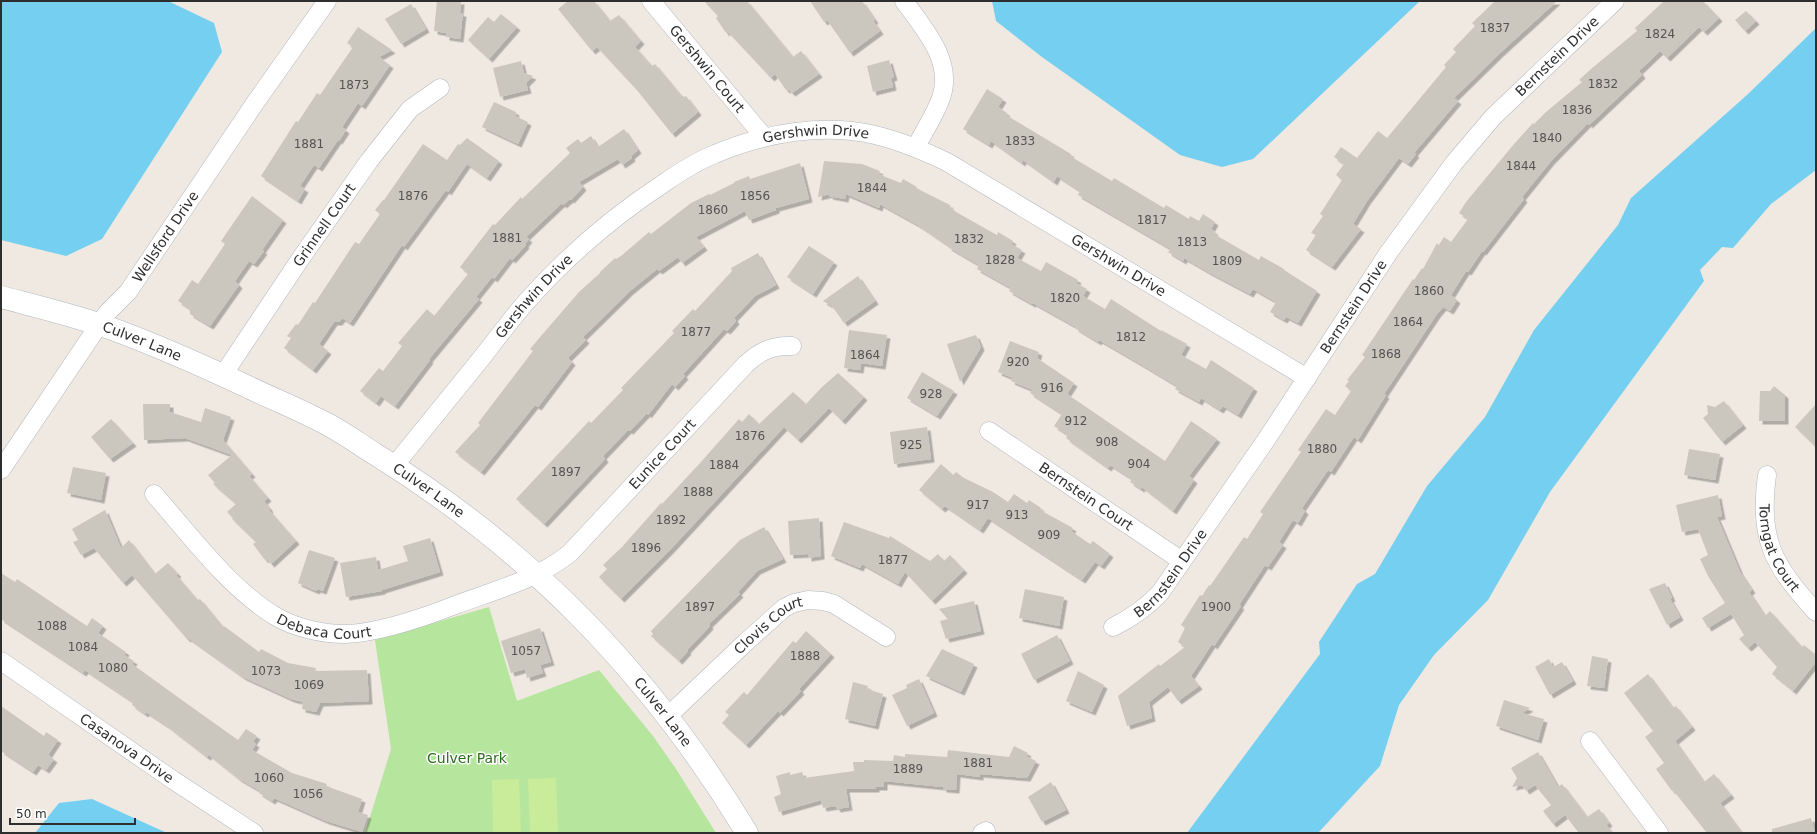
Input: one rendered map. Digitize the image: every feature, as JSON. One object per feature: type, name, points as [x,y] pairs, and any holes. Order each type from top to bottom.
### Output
[{"type":"street","name":"Wellsford Drive","points":[[1,470],[99,324],[107,313],[128,292],[255,103],[327,1]]},
{"type":"street","name":"Gershwin Court","points":[[650,1],[764,138]]},
{"type":"street","points":[[904,1],[935,45],[942,61],[944,77],[942,96],[916,147]]},
{"type":"street","name":"Bernstein Drive","points":[[1113,627],[1129,619],[1147,606],[1160,593],[1307,378],[1389,252],[1454,163],[1493,117],[1615,1]]},
{"type":"street","name":"Grinnell Court","points":[[222,375],[369,161],[410,109],[440,88]]},
{"type":"street","name":"Gershwin Drive","points":[[394,466],[527,301],[564,263],[595,235],[644,196],[685,169],[714,154],[764,138],[796,132],[822,130],[855,132],[875,135],[916,147],[947,162],[1307,378]]},
{"type":"street","name":"Culver Lane","points":[[1,297],[99,324],[125,333],[222,375],[326,424],[394,466],[487,531],[538,574],[598,634],[636,676],[668,716],[720,789],[747,833]]},
{"type":"street","name":"Eunice Court","points":[[538,574],[555,566],[570,553],[757,354],[770,348],[792,346]]},
{"type":"street","name":"Bernstein Court","points":[[989,431],[1182,562]]},
{"type":"street","name":"Torngat Court","points":[[1767,475],[1764,501],[1765,523],[1770,545],[1780,569],[1796,591],[1816,612]]},
{"type":"street","name":"Debaca Court","points":[[154,494],[222,570],[257,604],[276,617],[320,632],[357,633],[404,622],[441,611],[538,574]]},
{"type":"street","name":"Clovis Court","points":[[668,716],[746,642],[784,608],[794,603],[808,600],[823,601],[834,604],[886,637]]},
{"type":"street","name":"Casanova Drive","points":[[1,660],[173,780],[254,833]]},
{"type":"street","points":[[1590,741],[1659,833]]},
{"type":"green space","name":"Culver Park","points":[[489,607],[517,701],[599,670],[653,736],[676,769],[716,833],[365,833],[391,749],[375,640]]},
{"type":"green space","points":[[556,778],[558,833],[530,833],[528,779]]},
{"type":"green space","points":[[519,779],[521,833],[493,833],[492,780]]},
{"type":"water","points":[[1,1],[168,1],[214,23],[222,52],[102,239],[66,256],[1,240]]},
{"type":"water","points":[[992,1],[1420,1],[1253,159],[1222,167],[1180,155],[1042,57],[996,21]]},
{"type":"water","points":[[1816,28],[1816,170],[1771,204],[1733,248],[1722,247],[1700,270],[1704,281],[1550,492],[1488,600],[1434,655],[1399,705],[1380,766],[1318,833],[1187,833],[1320,654],[1319,642],[1357,584],[1375,574],[1427,486],[1485,417],[1534,330],[1618,225],[1631,198],[1747,95]]},
{"type":"water","points":[[92,799],[167,833],[35,833],[59,803]]},
{"type":"building","points":[[437,1],[461,1],[460,13],[463,13],[460,39],[446,37],[446,33],[434,31]]},
{"type":"building","points":[[568,1],[594,1],[610,21],[619,15],[641,41],[635,47],[652,66],[655,64],[679,93],[684,97],[686,96],[698,112],[672,134],[637,90],[597,47],[592,51],[558,9]]},
{"type":"building","points":[[704,1],[747,1],[793,57],[801,51],[819,74],[792,93],[788,89],[786,90],[775,74],[771,78],[727,31],[726,33],[716,18],[718,16]]},
{"type":"building","points":[[810,1],[862,1],[875,20],[873,21],[880,31],[850,53],[827,20],[824,22]]},
{"type":"building","points":[[1495,1],[1557,1],[1500,53],[1454,98],[1458,101],[1414,153],[1416,154],[1408,164],[1399,158],[1367,201],[1353,224],[1361,229],[1332,267],[1306,250],[1316,235],[1311,233],[1323,216],[1320,214],[1342,180],[1336,175],[1344,164],[1334,157],[1341,147],[1357,158],[1378,131],[1387,138],[1446,67],[1444,65],[1456,52],[1453,49],[1475,26],[1472,23]]},
{"type":"building","points":[[1664,1],[1703,1],[1719,18],[1704,32],[1699,27],[1667,58],[1660,51],[1639,71],[1642,75],[1589,125],[1588,123],[1551,161],[1522,197],[1524,199],[1483,252],[1482,251],[1468,272],[1466,271],[1451,295],[1457,300],[1450,311],[1443,307],[1437,314],[1384,394],[1386,395],[1358,440],[1354,437],[1331,472],[1328,470],[1302,508],[1305,511],[1298,523],[1293,520],[1279,542],[1283,545],[1268,567],[1265,565],[1239,605],[1241,606],[1214,646],[1212,644],[1191,676],[1199,686],[1178,701],[1168,687],[1149,702],[1152,718],[1127,726],[1118,696],[1159,664],[1160,666],[1185,647],[1178,642],[1185,628],[1181,625],[1200,595],[1202,596],[1209,585],[1210,586],[1244,537],[1247,539],[1263,514],[1260,512],[1301,452],[1298,450],[1326,409],[1335,415],[1351,391],[1345,386],[1349,381],[1347,380],[1365,357],[1362,355],[1413,279],[1414,280],[1422,268],[1423,269],[1437,243],[1439,245],[1444,237],[1451,242],[1468,219],[1459,213],[1466,202],[1533,123],[1534,124],[1582,82],[1579,80],[1591,69],[1637,31],[1635,28]]},
{"type":"building","points":[[411,4],[426,29],[401,44],[385,19]]},
{"type":"building","points":[[1746,11],[1756,21],[1745,31],[1735,20]]},
{"type":"building","points":[[501,14],[517,27],[489,59],[468,40],[488,17],[494,22]]},
{"type":"building","points":[[358,27],[392,50],[379,57],[390,65],[362,106],[358,103],[342,127],[346,130],[319,168],[314,165],[300,186],[305,189],[298,201],[261,176],[296,121],[298,122],[317,93],[320,95],[353,47],[347,43]]},
{"type":"building","points":[[889,60],[894,77],[891,78],[893,87],[873,92],[867,66]]},
{"type":"building","points":[[521,61],[524,73],[533,76],[526,83],[528,90],[500,97],[493,68]]},
{"type":"building","points":[[987,89],[1003,99],[998,107],[1007,113],[1006,115],[1071,154],[1070,156],[1112,181],[1114,178],[1164,208],[1166,205],[1189,219],[1190,216],[1199,221],[1203,214],[1215,222],[1211,229],[1215,232],[1214,234],[1259,260],[1261,256],[1317,291],[1298,323],[1286,317],[1284,320],[1270,312],[1276,302],[1253,289],[1250,294],[1184,258],[1183,261],[1168,252],[1171,249],[1078,195],[1080,191],[1057,176],[1054,182],[1023,160],[1022,163],[991,141],[989,145],[963,129]]},
{"type":"building","points":[[494,102],[516,112],[515,116],[528,122],[518,144],[482,127]]},
{"type":"building","points":[[624,129],[638,150],[631,156],[632,158],[622,165],[618,159],[579,182],[583,187],[571,200],[570,199],[563,205],[562,203],[526,237],[529,239],[525,244],[526,245],[512,260],[510,258],[494,279],[492,277],[476,297],[479,299],[429,359],[430,360],[395,406],[381,396],[376,403],[360,391],[379,368],[383,371],[402,346],[398,343],[427,309],[434,316],[468,274],[460,267],[493,224],[495,225],[521,197],[522,199],[570,153],[566,148],[578,139],[581,143],[591,136],[598,147]]},
{"type":"building","points":[[467,138],[499,161],[487,178],[467,164],[448,192],[446,190],[404,247],[402,245],[350,323],[342,318],[339,322],[334,322],[319,344],[328,351],[313,370],[284,348],[291,338],[287,336],[296,324],[298,325],[313,302],[315,303],[355,242],[359,244],[380,214],[375,210],[384,200],[423,144],[447,160],[458,144],[460,145]]},
{"type":"building","points":[[824,161],[862,164],[880,171],[878,174],[901,183],[903,179],[917,187],[916,188],[950,205],[950,207],[956,212],[997,235],[998,232],[1013,241],[1011,244],[1022,250],[1017,258],[1041,271],[1046,262],[1078,280],[1076,283],[1087,289],[1083,296],[1105,309],[1111,299],[1161,331],[1187,344],[1181,355],[1206,369],[1211,360],[1254,388],[1238,415],[1223,406],[1220,410],[1201,398],[1199,402],[1175,389],[1177,386],[1142,365],[1099,340],[1098,342],[1075,328],[1076,327],[1009,291],[1011,288],[977,269],[979,265],[948,247],[949,246],[918,225],[880,204],[879,208],[846,194],[845,199],[829,196],[830,194],[818,197]]},
{"type":"building","points":[[800,163],[809,199],[776,208],[776,210],[749,220],[745,211],[696,237],[704,247],[682,263],[678,257],[659,271],[657,269],[630,291],[583,337],[586,340],[568,358],[572,362],[538,407],[535,405],[481,472],[455,452],[480,425],[478,423],[533,351],[530,349],[579,292],[615,258],[616,259],[621,256],[649,232],[651,234],[691,203],[749,176],[750,179]]},
{"type":"building","points":[[252,196],[283,220],[254,264],[249,261],[235,281],[239,285],[210,326],[190,314],[190,309],[178,301],[192,280],[198,284],[225,244],[221,241]]},
{"type":"building","points":[[809,246],[834,262],[813,294],[787,277]]},
{"type":"building","points":[[758,253],[776,285],[755,296],[734,318],[736,321],[727,331],[724,329],[683,374],[685,376],[675,387],[672,384],[648,415],[647,413],[630,431],[628,430],[603,456],[605,459],[544,524],[516,499],[589,421],[591,423],[623,390],[621,388],[674,333],[672,331],[693,309],[695,311],[732,271],[731,268]]},
{"type":"building","points":[[858,276],[875,301],[844,323],[832,306],[823,301]]},
{"type":"building","points":[[849,330],[887,335],[882,366],[861,363],[860,370],[844,368]]},
{"type":"building","points":[[976,335],[981,347],[960,382],[947,344]]},
{"type":"building","points":[[1010,341],[1039,352],[1037,358],[1074,383],[1067,394],[1165,461],[1191,421],[1217,439],[1189,476],[1194,480],[1173,511],[1142,487],[1141,489],[1130,482],[1132,479],[1110,465],[1108,468],[1066,438],[1068,435],[1054,426],[1062,414],[1030,393],[1033,390],[1011,381],[1013,378],[998,372]]},
{"type":"building","points":[[922,372],[954,391],[937,416],[907,398]]},
{"type":"building","points":[[838,373],[864,397],[842,421],[829,408],[798,440],[784,427],[670,550],[621,599],[599,577],[607,569],[603,565],[622,547],[739,419],[742,422],[749,414],[759,424],[793,392],[806,404]]},
{"type":"building","points":[[1774,386],[1785,395],[1785,421],[1759,421],[1760,391],[1770,391]]},
{"type":"building","points":[[1724,401],[1743,425],[1722,442],[1703,418],[1708,414],[1707,405],[1715,407]]},
{"type":"building","points":[[143,404],[170,404],[170,412],[201,422],[205,408],[231,417],[223,440],[252,474],[249,476],[268,498],[264,501],[270,509],[269,510],[296,541],[271,564],[266,558],[265,560],[253,544],[256,542],[232,519],[233,518],[227,512],[236,504],[213,484],[215,483],[208,475],[232,455],[185,438],[144,440]]},
{"type":"building","points":[[1816,404],[1816,447],[1795,427]]},
{"type":"building","points":[[111,419],[133,443],[110,459],[91,437]]},
{"type":"building","points":[[927,427],[931,459],[894,464],[890,432]]},
{"type":"building","points":[[1689,449],[1720,454],[1715,480],[1684,475]]},
{"type":"building","points":[[941,464],[953,475],[956,472],[1008,502],[1014,494],[1027,503],[1029,500],[1041,508],[1040,510],[1073,528],[1071,531],[1090,544],[1093,541],[1110,554],[1101,566],[1095,562],[1082,580],[988,518],[980,530],[945,506],[942,509],[919,490]]},
{"type":"building","points":[[73,467],[106,473],[101,500],[67,493]]},
{"type":"building","points":[[1718,495],[1722,516],[1717,517],[1740,572],[1752,590],[1749,592],[1765,616],[1770,611],[1802,647],[1804,645],[1816,655],[1816,662],[1793,691],[1772,674],[1777,667],[1755,642],[1748,648],[1739,639],[1744,635],[1731,614],[1708,628],[1702,618],[1725,603],[1708,576],[1700,559],[1708,555],[1698,529],[1682,532],[1676,505]]},
{"type":"building","points":[[105,510],[121,548],[129,540],[155,574],[168,563],[194,596],[198,600],[200,599],[223,627],[224,626],[259,652],[261,649],[288,663],[316,668],[315,671],[367,670],[369,701],[320,703],[316,712],[302,709],[303,702],[291,699],[243,677],[188,638],[187,639],[132,575],[123,583],[94,548],[81,555],[73,542],[78,540],[72,529]]},
{"type":"building","points":[[819,518],[821,556],[808,558],[808,554],[790,555],[788,521]]},
{"type":"building","points":[[844,522],[889,538],[890,536],[930,561],[938,554],[944,561],[950,555],[964,570],[932,601],[905,572],[898,584],[862,564],[860,568],[831,556]]},
{"type":"building","points":[[764,527],[783,559],[757,571],[738,592],[740,594],[709,624],[710,626],[687,650],[688,651],[679,661],[651,636],[653,634],[651,631],[740,540]]},
{"type":"building","points":[[430,538],[440,572],[382,591],[346,597],[340,563],[376,557],[378,570],[408,561],[403,546]]},
{"type":"building","points":[[309,550],[335,558],[323,591],[317,589],[316,591],[298,583]]},
{"type":"building","points":[[1,573],[15,582],[17,579],[87,626],[92,618],[103,626],[98,633],[126,652],[124,655],[134,661],[132,664],[193,708],[238,740],[246,729],[257,736],[253,742],[256,744],[252,750],[292,773],[327,784],[326,786],[362,799],[358,812],[368,815],[362,832],[326,821],[274,798],[272,801],[259,793],[260,791],[239,779],[209,755],[207,757],[167,726],[146,712],[145,714],[132,705],[133,702],[85,670],[83,673],[1,619]]},
{"type":"building","points":[[1665,583],[1672,598],[1670,599],[1680,617],[1667,625],[1649,589]]},
{"type":"building","points":[[1025,589],[1064,597],[1059,626],[1019,618]]},
{"type":"building","points":[[974,601],[981,631],[946,639],[940,621],[948,619],[939,609]]},
{"type":"building","points":[[540,628],[551,662],[540,665],[543,673],[527,678],[525,669],[511,673],[501,641]]},
{"type":"building","points":[[806,631],[831,654],[799,689],[801,691],[780,713],[778,711],[746,745],[722,723],[729,715],[725,712],[744,692],[747,695],[793,641],[796,643]]},
{"type":"building","points":[[1057,635],[1070,661],[1034,680],[1021,654]]},
{"type":"building","points":[[942,649],[974,664],[961,692],[926,676]]},
{"type":"building","points":[[1592,656],[1608,659],[1604,688],[1587,686]]},
{"type":"building","points":[[1549,659],[1553,667],[1562,662],[1573,681],[1550,695],[1535,667]]},
{"type":"building","points":[[1078,671],[1104,685],[1092,712],[1066,701]]},
{"type":"building","points":[[1648,674],[1673,708],[1676,706],[1692,727],[1675,741],[1704,782],[1714,774],[1731,795],[1720,803],[1742,833],[1707,833],[1656,769],[1664,763],[1645,737],[1653,731],[1624,693]]},
{"type":"building","points":[[919,679],[934,713],[907,726],[892,695],[907,688],[906,685]]},
{"type":"building","points":[[853,682],[868,686],[867,689],[883,694],[875,726],[845,719]]},
{"type":"building","points":[[1504,700],[1530,708],[1522,713],[1544,719],[1538,740],[1496,726]]},
{"type":"building","points":[[1,706],[44,736],[46,732],[58,740],[48,755],[54,759],[46,770],[38,765],[33,772],[1,751]]},
{"type":"building","points":[[1014,746],[1028,753],[1026,756],[1036,761],[1027,778],[980,774],[980,777],[957,774],[956,790],[943,789],[943,787],[884,781],[884,787],[876,787],[876,789],[846,789],[849,807],[837,809],[836,806],[823,808],[821,800],[779,812],[774,797],[781,794],[776,776],[790,772],[790,775],[802,772],[804,778],[854,771],[853,762],[864,762],[864,760],[893,761],[894,755],[905,757],[905,754],[947,757],[948,750],[1009,757]]},
{"type":"building","points":[[1538,752],[1558,787],[1562,784],[1587,817],[1599,809],[1609,823],[1606,825],[1613,833],[1579,833],[1565,815],[1553,824],[1543,811],[1551,805],[1535,785],[1526,791],[1522,785],[1512,787],[1517,778],[1511,768]]},
{"type":"building","points":[[1051,782],[1066,810],[1042,822],[1028,797]]},
{"type":"building","points":[[1811,818],[1815,833],[1772,833],[1772,829]]}]
